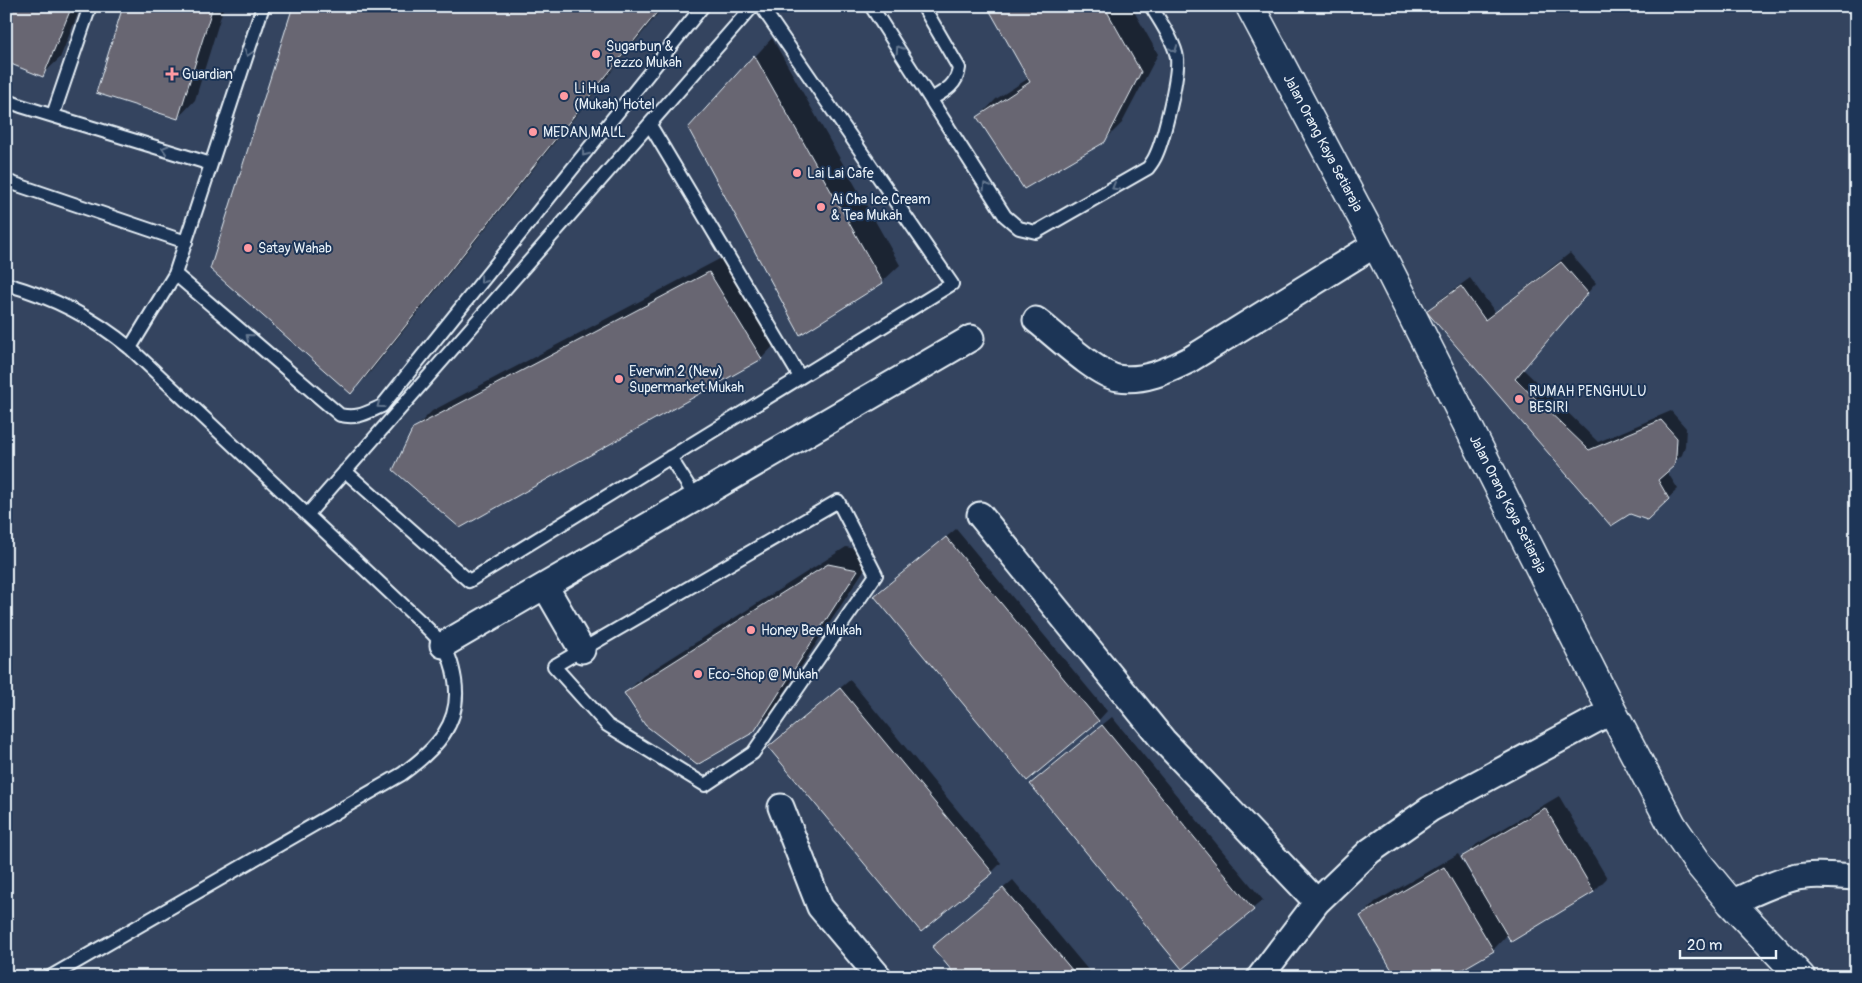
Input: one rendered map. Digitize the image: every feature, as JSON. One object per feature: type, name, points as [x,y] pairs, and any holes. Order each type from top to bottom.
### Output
[{"type":"street","name":"Jalan Orang Kaya Setiaraja","points":[[1250,6],[1376,244],[1612,711],[1672,825],[1698,863],[1731,903],[1801,977]]},
{"type":"street","points":[[1036,320],[1102,373],[1118,378],[1136,378],[1163,373],[1189,360],[1376,244]]},
{"type":"street","points":[[443,645],[971,338]]},
{"type":"street","points":[[980,515],[1163,740],[1317,902]]},
{"type":"street","points":[[545,586],[582,650]]},
{"type":"street","points":[[1260,977],[1317,902],[1370,850],[1430,810],[1612,711]]},
{"type":"street","points":[[782,807],[820,907],[879,977]]},
{"type":"street","points":[[1731,903],[1774,884],[1795,878],[1816,875],[1856,877]]},
{"type":"lane","points":[[53,115],[90,6]]},
{"type":"lane","points":[[130,348],[175,274],[263,6]]},
{"type":"lane","points":[[175,274],[340,415],[352,418],[382,406],[703,6]]},
{"type":"lane","points":[[307,515],[753,6]]},
{"type":"lane","points":[[345,471],[469,581],[952,284],[761,6]]},
{"type":"lane","points":[[871,6],[1005,216],[1019,228],[1036,232],[1148,168],[1156,156],[1177,73],[1177,56],[1151,6]]},
{"type":"lane","points":[[923,6],[959,68],[953,84],[948,90],[931,99]]},
{"type":"lane","points":[[6,100],[211,164]]},
{"type":"lane","points":[[650,125],[800,377]]},
{"type":"lane","points":[[6,181],[186,242]]},
{"type":"lane","points":[[6,284],[25,289],[74,310],[108,330],[130,348],[421,622],[443,645],[453,667],[457,689],[454,716],[440,741],[423,759],[402,774],[50,977]]},
{"type":"lane","points":[[670,457],[696,498]]},
{"type":"lane","points":[[838,501],[876,575],[753,753],[705,785],[607,725],[554,666],[582,650],[838,501]]},
{"type":"building","points":[[6,6],[72,6],[43,77],[6,62]]},
{"type":"building","points":[[123,6],[213,6],[178,119],[96,93]]},
{"type":"building","points":[[293,6],[662,6],[351,394],[210,269]]},
{"type":"building","points":[[987,6],[1104,6],[1141,72],[1105,142],[1024,189],[977,117],[1030,82]]},
{"type":"building","points":[[754,55],[883,283],[800,335],[688,128]]},
{"type":"building","name":"RUMAH PENGHULU BESIRI","points":[[1561,262],[1588,293],[1515,379],[1589,450],[1661,420],[1677,438],[1676,456],[1674,466],[1658,480],[1669,499],[1647,520],[1630,514],[1611,526],[1426,311],[1461,286],[1485,320]]},
{"type":"building","points":[[709,272],[762,359],[460,528],[393,470],[413,428]]},
{"type":"building","points":[[946,537],[1099,721],[1027,781],[874,596]]},
{"type":"building","points":[[828,564],[858,570],[754,732],[697,765],[645,725],[624,693]]},
{"type":"building","points":[[840,688],[993,873],[921,932],[768,747]]},
{"type":"building","points":[[1102,725],[1254,910],[1182,969],[1030,784]]},
{"type":"building","points":[[1545,808],[1594,892],[1511,942],[1461,857]]},
{"type":"building","points":[[1444,867],[1494,951],[1449,977],[1396,977],[1360,916]]},
{"type":"building","points":[[1003,888],[1078,977],[957,977],[932,947]]},
{"type":"place","name":"Sugarbun & Pezzo Mukah","points":[[596,54]]},
{"type":"place","name":"Guardian","points":[[172,74]]},
{"type":"place","name":"Li Hua (Mukah) Hotel","points":[[564,96]]},
{"type":"place","name":"MEDAN MALL","points":[[533,132]]},
{"type":"place","name":"Lai Lai Cafe","points":[[797,173]]},
{"type":"place","name":"Ai Cha Ice Cream & Tea Mukah","points":[[821,207]]},
{"type":"place","name":"Satay Wahab","points":[[248,248]]},
{"type":"place","name":"Everwin 2 (New) Supermarket Mukah","points":[[619,379]]},
{"type":"place","name":"RUMAH PENGHULU BESIRI","points":[[1519,399]]},
{"type":"place","name":"Honey Bee Mukah","points":[[751,630]]},
{"type":"place","name":"Eco-Shop @ Mukah","points":[[698,674]]}]
